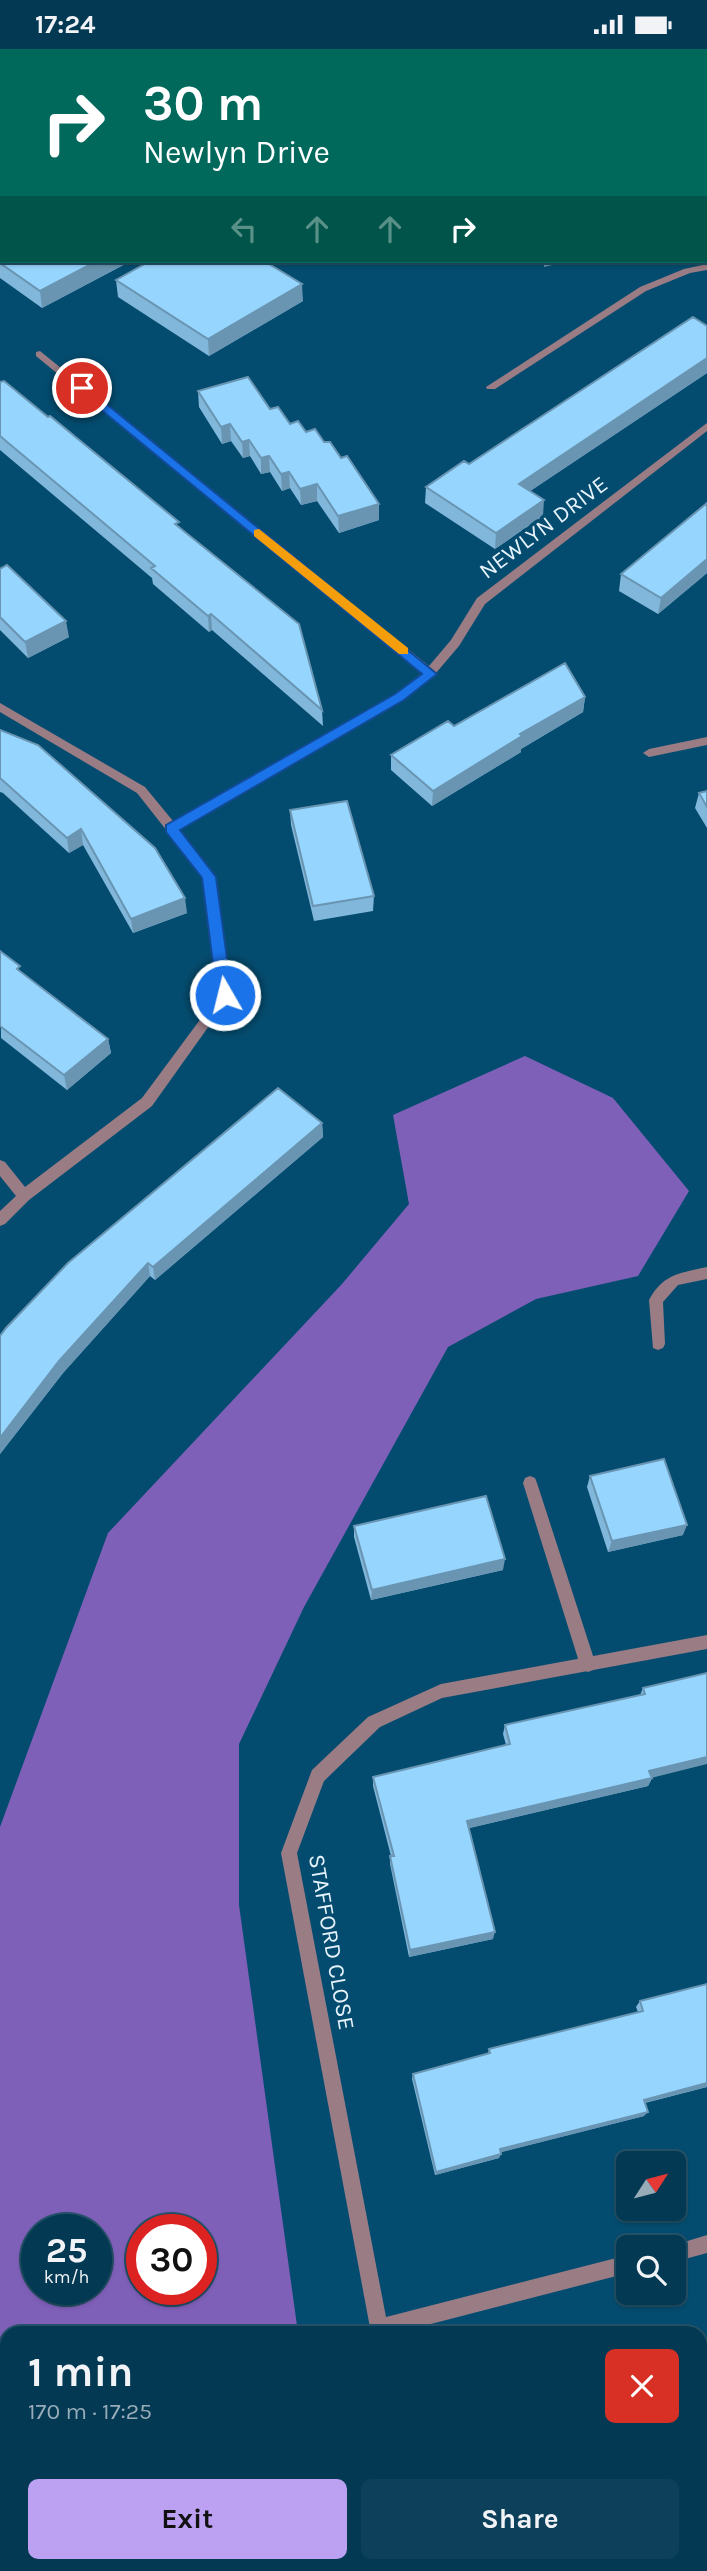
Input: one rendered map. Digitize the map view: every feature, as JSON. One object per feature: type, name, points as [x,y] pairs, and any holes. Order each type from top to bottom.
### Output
[{"type":"street","points":[[491,387],[643,289],[687,271],[707,267]]},
{"type":"street","points":[[40,354],[431,674]]},
{"type":"street","name":"NEWLYN DRIVE","points":[[171,828],[400,697],[431,674],[461,639],[481,601],[707,426]]},
{"type":"street","points":[[0,707],[141,790],[171,828],[209,877],[225,995],[147,1102],[24,1196],[0,1220]]},
{"type":"street","points":[[649,753],[707,741]]},
{"type":"street","points":[[0,1166],[24,1196]]},
{"type":"street","points":[[658,1343],[656,1300],[674,1280],[707,1273]]},
{"type":"street","points":[[530,1483],[588,1665]]},
{"type":"street","name":"STAFFORD CLOSE","points":[[378,2326],[289,1853],[318,1776],[374,1722],[441,1691],[707,1642]]},
{"type":"street","points":[[686,2250],[707,2244]]},
{"type":"street","name":"STAFFORD CLOSE","points":[[394,2326],[616,2267]]},
{"type":"shaded area","points":[[525,1056],[613,1098],[689,1191],[638,1276],[536,1299],[448,1347],[304,1607],[239,1744],[239,1905],[297,2326],[0,2326],[0,1827],[108,1533],[342,1284],[409,1204],[393,1115]]},
{"type":"building","points":[[0,263],[93,263],[40,291]]},
{"type":"building","points":[[146,263],[267,263],[302,284],[208,339],[116,280]]},
{"type":"building","points":[[693,317],[707,326],[707,358],[519,484],[544,500],[496,533],[426,487],[464,461],[469,464]]},
{"type":"building","points":[[248,377],[270,409],[278,407],[290,424],[298,421],[306,432],[315,429],[324,442],[330,442],[341,458],[347,456],[379,504],[338,516],[317,484],[300,489],[289,472],[281,474],[269,456],[261,458],[249,440],[242,442],[230,424],[221,427],[198,391]]},
{"type":"building","points":[[4,381],[179,522],[175,524],[299,624],[322,710],[211,614],[208,616],[151,568],[155,566],[0,436],[0,382]]},
{"type":"building","points":[[707,503],[707,559],[661,598],[621,574]]},
{"type":"building","points":[[7,565],[66,621],[25,642],[0,617],[0,569]]},
{"type":"building","points":[[565,663],[585,697],[520,734],[522,736],[433,791],[391,755],[448,721],[454,726]]},
{"type":"building","points":[[0,730],[38,745],[155,848],[185,898],[131,919],[81,829],[67,838],[0,778]]},
{"type":"building","points":[[707,791],[707,807],[699,793]]},
{"type":"building","points":[[347,801],[374,896],[313,906],[290,810]]},
{"type":"building","points":[[0,951],[20,966],[17,969],[108,1039],[64,1075],[0,1026]]},
{"type":"building","points":[[278,1088],[322,1123],[153,1267],[148,1263],[59,1361],[0,1438],[0,1336],[6,1328],[68,1263]]},
{"type":"building","points":[[664,1459],[687,1525],[612,1541],[590,1476]]},
{"type":"building","points":[[486,1496],[505,1559],[372,1590],[354,1526]]},
{"type":"building","points":[[707,1673],[707,1757],[649,1771],[652,1778],[467,1821],[495,1932],[410,1950],[390,1856],[394,1856],[373,1777],[510,1744],[505,1725],[645,1694],[643,1688]]},
{"type":"building","points":[[707,1984],[707,2083],[644,2100],[648,2112],[500,2149],[501,2154],[436,2172],[413,2074],[490,2053],[489,2049],[643,2011],[640,2001]]},
{"type":"slow traffic","points":[[259,533],[403,651]]},
{"type":"route","points":[[82,388],[431,674],[400,697],[171,828],[209,877],[225,995]]}]
